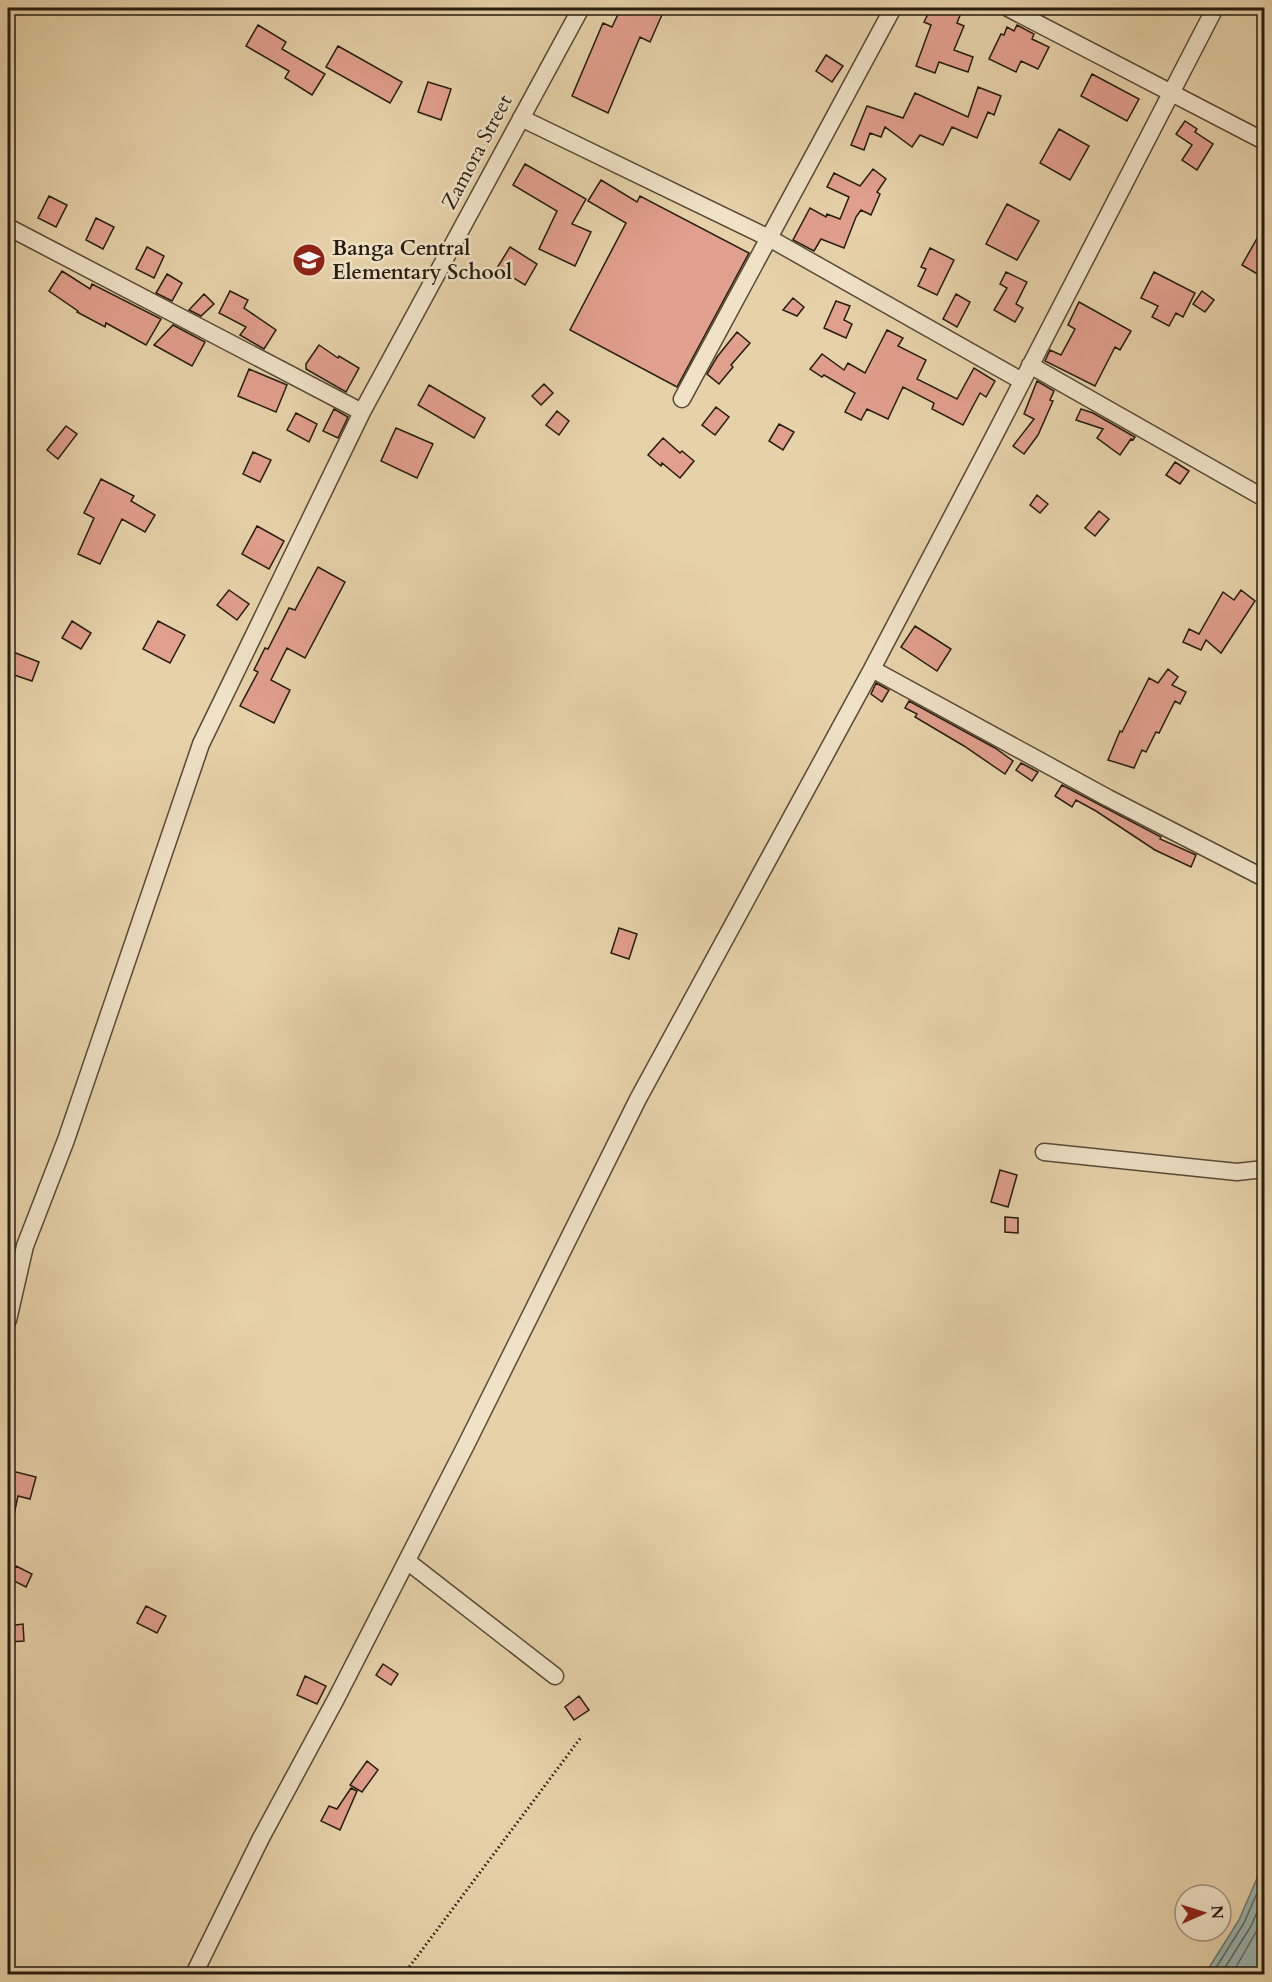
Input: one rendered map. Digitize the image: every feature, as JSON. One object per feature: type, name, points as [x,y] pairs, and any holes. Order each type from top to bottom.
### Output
[{"type":"street","name":"Zamora Street","points":[[8,1320],[25,1246],[70,1128],[201,744],[362,412],[581,8]]},
{"type":"street","points":[[681,399],[893,8]]},
{"type":"street","points":[[1008,8],[1264,141]]},
{"type":"street","points":[[194,1974],[261,1838],[407,1561],[638,1099],[872,669],[1215,8]]},
{"type":"street","points":[[521,118],[769,238],[1022,381]]},
{"type":"street","points":[[8,227],[362,412]]},
{"type":"street","points":[[1030,365],[1264,498]]},
{"type":"street","points":[[872,669],[1108,798],[1264,878]]},
{"type":"street","points":[[1044,1152],[1237,1172],[1264,1169]]},
{"type":"street","points":[[407,1561],[555,1676]]},
{"type":"path","points":[[404,1974],[582,1736]]},
{"type":"water","points":[[1264,1862],[1264,1974],[1205,1974],[1225,1943],[1233,1943],[1233,1930]]},
{"type":"building","points":[[621,8],[665,8],[650,42],[640,37],[608,113],[572,96],[603,23],[612,27]]},
{"type":"building","points":[[931,8],[963,8],[957,23],[964,26],[954,50],[973,57],[968,72],[939,62],[935,73],[916,66],[931,25],[924,22]]},
{"type":"building","points":[[258,25],[286,42],[282,49],[325,74],[312,95],[285,78],[289,71],[246,46]]},
{"type":"building","points":[[1017,25],[1034,34],[1032,39],[1049,47],[1038,69],[1021,61],[1016,72],[989,59],[1001,34],[1004,35],[1007,27],[1014,31]]},
{"type":"building","points":[[338,46],[402,82],[390,103],[326,67]]},
{"type":"building","points":[[826,55],[843,66],[832,82],[816,71]]},
{"type":"building","points":[[1092,74],[1139,99],[1127,121],[1081,96]]},
{"type":"building","points":[[428,82],[451,89],[441,120],[418,112]]},
{"type":"building","points":[[978,87],[1001,96],[994,115],[988,112],[977,138],[952,127],[943,145],[920,135],[912,147],[885,127],[881,137],[870,133],[864,150],[851,145],[867,106],[903,118],[915,93],[968,117]]},
{"type":"building","points":[[1185,121],[1197,129],[1195,132],[1213,144],[1197,170],[1182,160],[1192,145],[1176,134]]},
{"type":"building","points":[[1059,129],[1089,146],[1070,180],[1040,163]]},
{"type":"building","points":[[525,164],[586,199],[572,224],[591,232],[575,266],[539,249],[557,211],[513,185]]},
{"type":"building","points":[[873,169],[886,179],[877,192],[880,194],[871,215],[861,210],[844,248],[821,239],[814,251],[793,240],[810,208],[826,217],[827,214],[840,219],[849,197],[827,187],[834,173],[860,186]]},
{"type":"building","points":[[601,180],[637,202],[640,196],[749,253],[677,387],[570,330],[626,223],[588,201]]},
{"type":"building","points":[[49,196],[67,205],[56,227],[38,218]]},
{"type":"building","points":[[1007,204],[1039,221],[1017,260],[986,244]]},
{"type":"building","points":[[96,218],[114,227],[103,249],[86,240]]},
{"type":"building","points":[[1264,226],[1264,278],[1242,265]]},
{"type":"building","points":[[147,247],[164,256],[154,278],[136,269]]},
{"type":"building","points":[[510,247],[537,264],[525,285],[497,268]]},
{"type":"building","points":[[930,248],[954,260],[937,295],[918,286],[926,269],[921,267]]},
{"type":"building","points":[[62,271],[90,289],[92,284],[161,319],[146,345],[106,323],[105,327],[77,312],[49,291]]},
{"type":"building","points":[[1006,272],[1027,282],[1016,304],[1023,308],[1015,322],[994,310],[1007,288],[1000,284]]},
{"type":"building","points":[[1154,272],[1195,293],[1183,317],[1176,313],[1169,326],[1152,317],[1158,306],[1141,298]]},
{"type":"building","points":[[167,274],[182,283],[172,301],[156,293]]},
{"type":"building","points":[[230,291],[248,300],[244,308],[276,330],[264,349],[240,335],[246,327],[219,313]]},
{"type":"building","points":[[1202,291],[1214,300],[1205,312],[1193,304]]},
{"type":"building","points":[[204,294],[214,304],[201,316],[189,310]]},
{"type":"building","points":[[956,294],[970,302],[957,327],[943,319]]},
{"type":"building","points":[[793,298],[804,307],[797,316],[783,310]]},
{"type":"building","points":[[836,301],[850,306],[844,320],[852,324],[846,338],[824,328]]},
{"type":"building","points":[[1079,302],[1131,331],[1120,350],[1115,347],[1095,386],[1045,361],[1050,350],[1061,355],[1075,329],[1068,325]]},
{"type":"building","points":[[173,325],[205,342],[192,366],[154,345]]},
{"type":"building","points":[[887,330],[903,338],[898,346],[926,360],[917,379],[957,399],[974,368],[995,381],[986,397],[980,393],[963,425],[932,409],[934,403],[903,387],[888,419],[867,409],[861,420],[845,412],[855,393],[810,369],[822,354],[844,370],[848,363],[865,373]]},
{"type":"building","points":[[737,332],[750,343],[731,365],[733,367],[719,384],[707,374]]},
{"type":"building","points":[[319,345],[359,368],[346,392],[306,369],[306,364]]},
{"type":"building","points":[[249,369],[287,385],[276,412],[238,396]]},
{"type":"building","points":[[1037,381],[1054,391],[1050,400],[1053,401],[1038,435],[1024,454],[1013,446],[1034,419],[1024,414]]},
{"type":"building","points":[[544,384],[553,393],[541,405],[532,396]]},
{"type":"building","points":[[429,385],[485,418],[474,438],[418,405]]},
{"type":"building","points":[[716,407],[729,417],[715,435],[702,425]]},
{"type":"building","points":[[334,409],[348,417],[338,438],[323,431]]},
{"type":"building","points":[[1081,409],[1093,413],[1135,437],[1120,455],[1097,438],[1103,429],[1076,420]]},
{"type":"building","points":[[557,411],[569,421],[559,435],[546,425]]},
{"type":"building","points":[[296,413],[317,424],[309,442],[287,430]]},
{"type":"building","points":[[779,424],[794,432],[783,450],[769,441]]},
{"type":"building","points":[[66,426],[77,434],[58,459],[47,450]]},
{"type":"building","points":[[396,428],[433,444],[417,478],[381,461]]},
{"type":"building","points":[[663,438],[680,453],[682,451],[694,461],[680,478],[648,455]]},
{"type":"building","points":[[253,452],[271,460],[260,482],[243,474]]},
{"type":"building","points":[[1175,462],[1189,471],[1180,484],[1166,475]]},
{"type":"building","points":[[101,479],[134,496],[131,501],[155,515],[145,532],[122,519],[100,564],[78,554],[94,518],[84,513]]},
{"type":"building","points":[[1037,495],[1048,504],[1040,513],[1030,505]]},
{"type":"building","points":[[1099,511],[1109,519],[1095,536],[1085,528]]},
{"type":"building","points":[[257,526],[284,541],[269,569],[242,554]]},
{"type":"building","points":[[318,567],[345,582],[305,658],[287,648],[271,680],[290,690],[274,723],[240,706],[258,672],[254,670],[265,648],[268,649],[289,608],[295,610]]},
{"type":"building","points":[[229,590],[249,604],[237,620],[217,605]]},
{"type":"building","points":[[1241,590],[1255,601],[1221,653],[1206,640],[1201,650],[1183,642],[1189,629],[1199,634],[1223,592],[1234,600]]},
{"type":"building","points":[[72,621],[91,633],[81,649],[62,638]]},
{"type":"building","points":[[158,621],[185,635],[170,663],[143,649]]},
{"type":"building","points":[[915,626],[951,649],[937,671],[901,647]]},
{"type":"building","points":[[8,650],[39,662],[32,681],[8,673]]},
{"type":"building","points":[[1168,669],[1178,677],[1172,685],[1186,692],[1180,704],[1175,701],[1159,733],[1156,732],[1146,752],[1142,750],[1134,768],[1108,760],[1120,731],[1122,732],[1149,678],[1158,683]]},
{"type":"building","points":[[876,683],[889,690],[882,702],[871,694]]},
{"type":"building","points":[[909,701],[995,748],[1013,761],[1005,774],[915,717],[917,714],[905,708]]},
{"type":"building","points":[[1021,763],[1038,772],[1032,781],[1016,770]]},
{"type":"building","points":[[1062,785],[1161,837],[1160,839],[1196,855],[1191,867],[1155,850],[1076,800],[1072,807],[1055,796]]},
{"type":"building","points":[[619,928],[637,934],[629,959],[611,953]]},
{"type":"building","points":[[1000,1170],[1017,1175],[1008,1207],[991,1202]]},
{"type":"building","points":[[1005,1217],[1018,1218],[1018,1233],[1005,1232]]},
{"type":"building","points":[[8,1470],[36,1477],[30,1499],[18,1496],[13,1519],[8,1518]]},
{"type":"building","points":[[16,1566],[32,1574],[26,1587],[10,1579]]},
{"type":"building","points":[[146,1606],[166,1616],[157,1633],[137,1623]]},
{"type":"building","points":[[23,1624],[24,1641],[8,1642],[8,1626]]},
{"type":"building","points":[[383,1664],[398,1674],[391,1685],[376,1675]]},
{"type":"building","points":[[305,1676],[326,1686],[317,1704],[297,1695]]},
{"type":"building","points":[[579,1696],[589,1710],[574,1720],[565,1707]]},
{"type":"building","points":[[367,1761],[378,1770],[362,1792],[350,1785]]},
{"type":"building","points":[[351,1788],[357,1791],[340,1830],[321,1821],[329,1806],[337,1809]]},
{"type":"place","name":"Banga Central Elementary School","points":[[309,260]]}]
